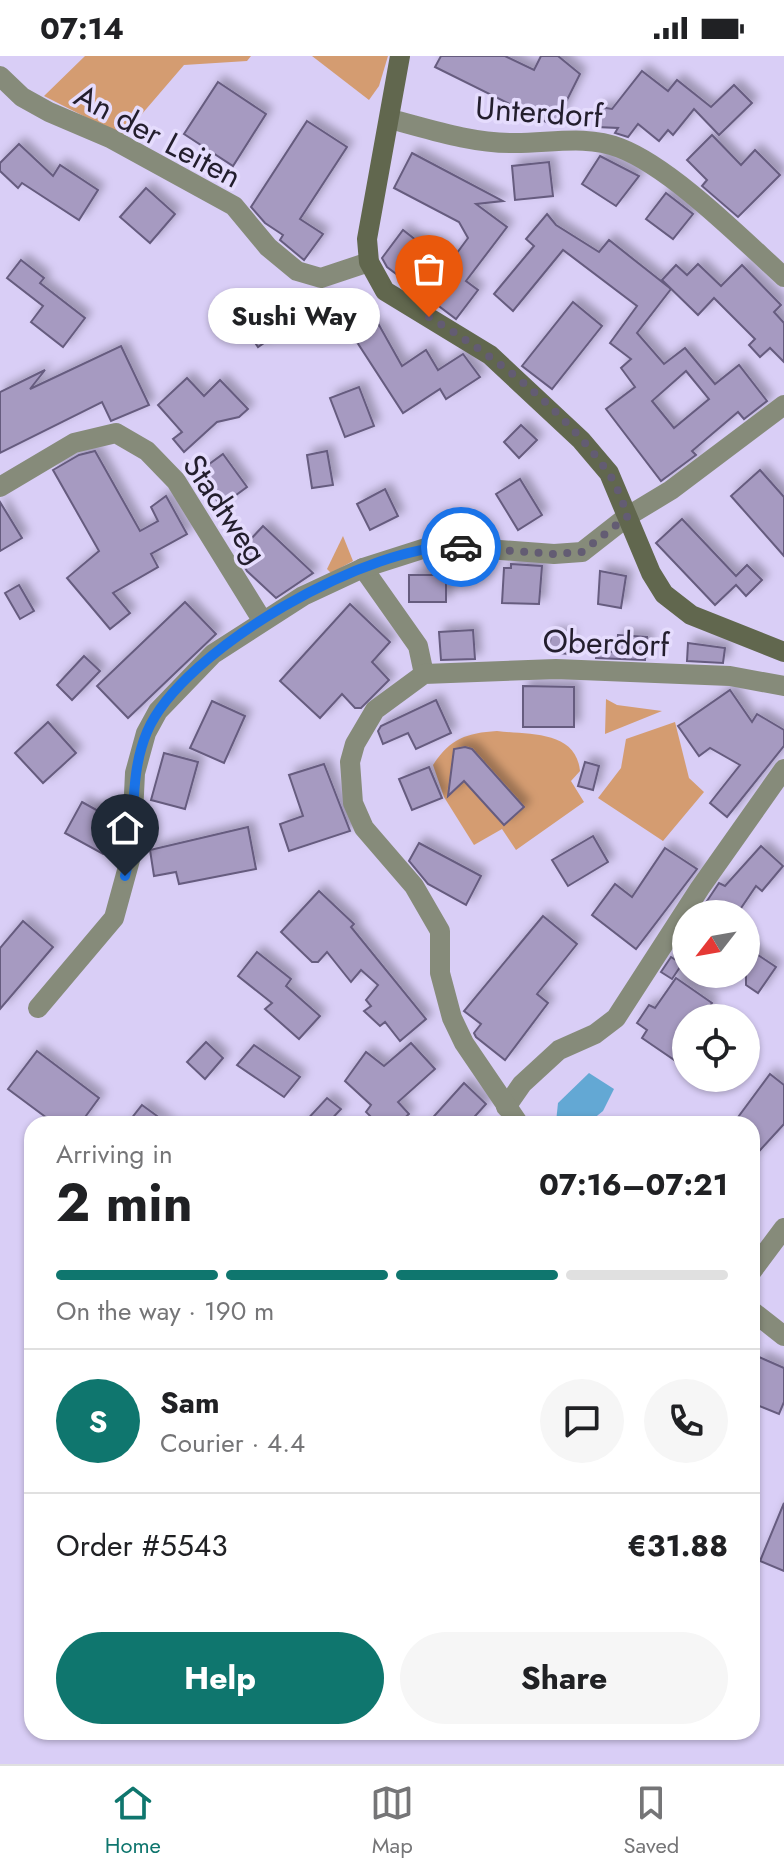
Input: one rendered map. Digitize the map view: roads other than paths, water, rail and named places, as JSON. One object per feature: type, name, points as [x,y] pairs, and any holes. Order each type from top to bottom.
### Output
[{"type":"main road","points":[[400,56],[367,239],[369,262],[385,291],[490,355],[581,440],[609,473],[651,573],[664,594],[681,609],[784,652]]},
{"type":"street","name":"An der Leiten","points":[[0,76],[22,97],[49,112],[110,138],[234,206],[268,247],[297,271],[321,278],[369,262]]},
{"type":"street","name":"Unterdorf","points":[[390,119],[464,138],[509,144],[579,139],[620,148],[656,169],[784,277]]},
{"type":"street","points":[[38,1008],[114,918],[131,856],[135,773],[146,733],[158,711],[213,654],[303,596],[363,568],[435,545],[554,554],[582,552],[784,405]]},
{"type":"street","name":"Stadtweg","points":[[0,487],[74,443],[116,433],[147,451],[176,481],[262,620]]},
{"type":"street","points":[[363,568],[418,646],[424,674],[375,710],[355,744],[350,762],[353,803],[364,828],[414,886],[440,931],[440,973],[452,1018],[464,1043],[513,1116]]},
{"type":"street","name":"Oberdorf","points":[[424,674],[556,669],[730,676],[784,686]]},
{"type":"street","points":[[506,1107],[522,1084],[559,1050],[595,1034],[616,1018],[700,888],[784,769]]},
{"type":"street","points":[[760,1260],[784,1228]]},
{"type":"street","points":[[760,1317],[784,1336]]},
{"type":"water","points":[[589,1073],[614,1089],[603,1111],[597,1116],[557,1116],[558,1103]]},
{"type":"place","name":"Sushi Way","points":[[429,317]]}]
